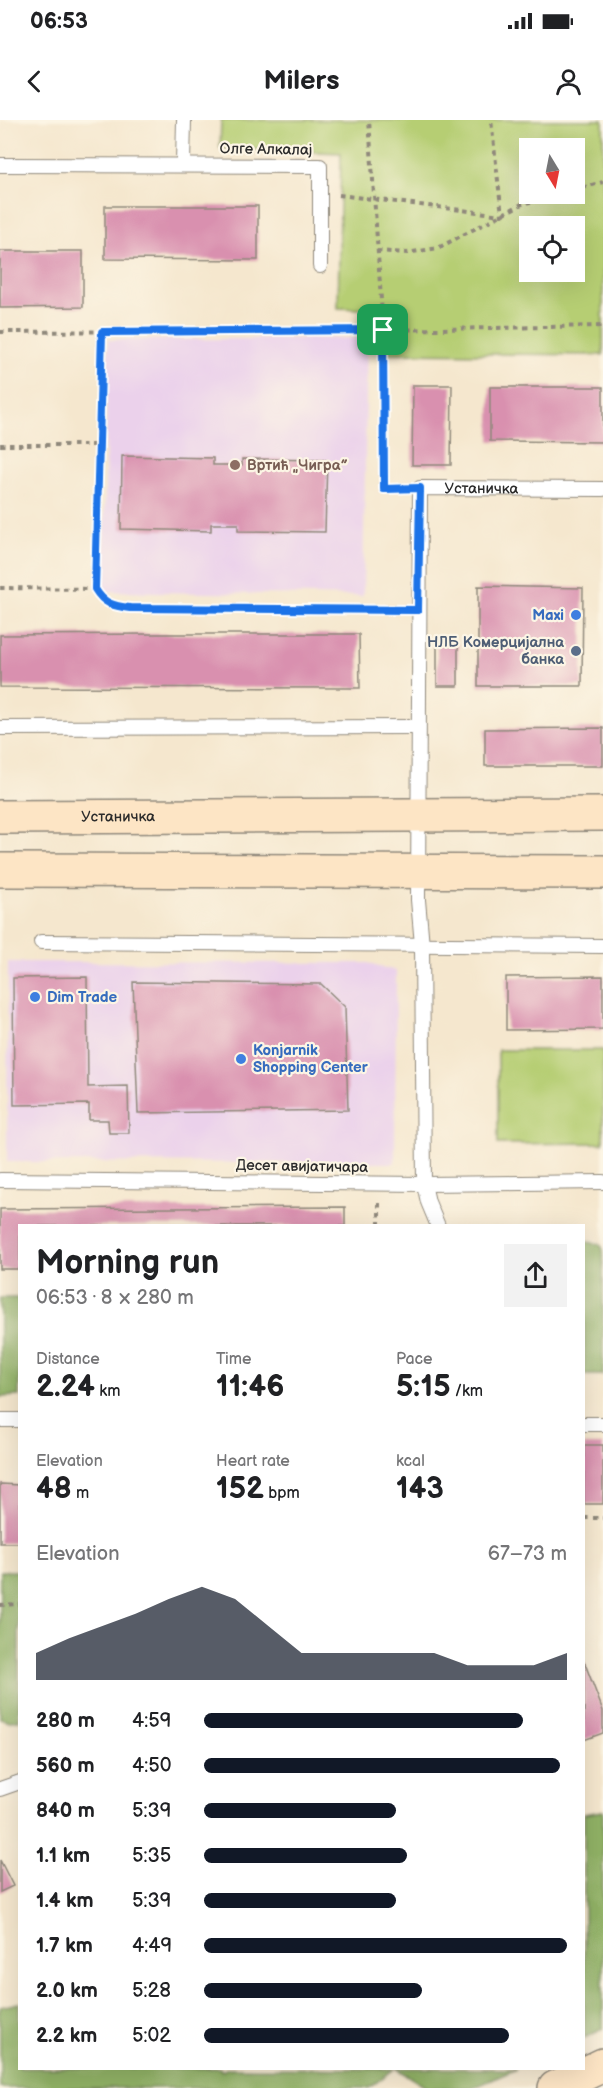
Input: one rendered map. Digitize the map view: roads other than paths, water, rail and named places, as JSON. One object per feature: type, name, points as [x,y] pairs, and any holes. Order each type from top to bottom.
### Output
[{"type":"main road","name":"Устаничка","points":[[0,817],[603,814]]},
{"type":"main road","points":[[0,870],[603,872]]},
{"type":"main road","points":[[555,2088],[603,2066]]},
{"type":"lane","points":[[183,164],[184,120]]},
{"type":"lane","name":"Олге Алкалај","points":[[0,165],[320,166],[320,267]]},
{"type":"lane","name":"Устаничка","points":[[418,727],[420,488],[603,489]]},
{"type":"lane","points":[[0,728],[418,727],[418,900],[422,945],[424,1184],[437,1224]]},
{"type":"lane","points":[[40,942],[603,946]]},
{"type":"lane","name":"Десет авијатичара","points":[[0,1180],[424,1184],[603,1182]]},
{"type":"lane","points":[[0,1420],[18,1420]]},
{"type":"lane","points":[[585,1424],[603,1424]]},
{"type":"lane","points":[[0,1789],[18,1783]]},
{"type":"place","name":"Вртић „Чигра”","points":[[235,465]]},
{"type":"place","name":"Maxi","points":[[576,615]]},
{"type":"place","name":"НЛБ Комерцијална банка","points":[[576,651]]},
{"type":"place","name":"Dim Trade","points":[[35,997]]},
{"type":"place","name":"Konjarnik Shopping Center","points":[[241,1059]]}]
